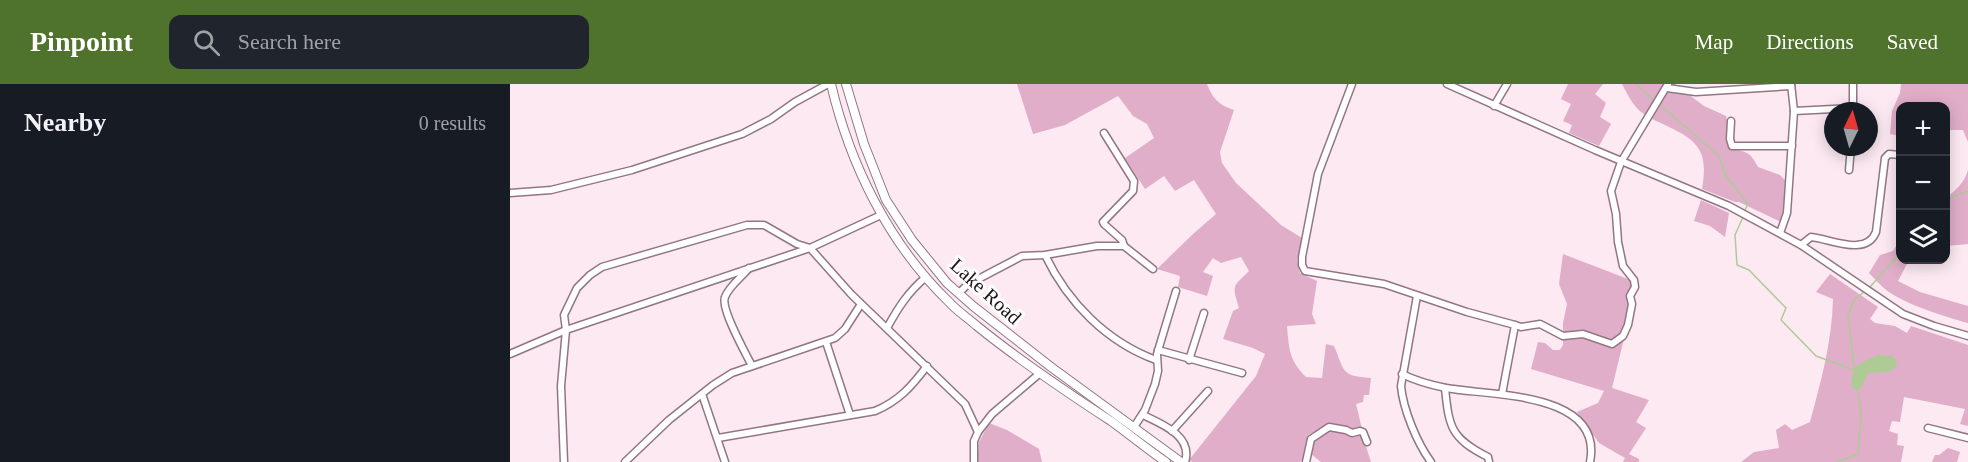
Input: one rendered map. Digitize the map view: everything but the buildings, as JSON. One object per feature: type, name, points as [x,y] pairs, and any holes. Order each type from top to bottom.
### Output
[{"type":"main road","name":"Lake Road","points":[[830,84],[851,149],[881,215],[926,277],[949,303],[1006,350],[1114,423],[1166,462]]},
{"type":"main road","name":"Lake Road","points":[[846,84],[864,144],[886,200],[912,240],[947,283],[1052,367],[1183,462]]},
{"type":"street","points":[[510,193],[551,190],[632,170],[742,134],[830,84]]},
{"type":"street","points":[[1352,84],[1318,174],[1302,257],[1305,271],[1384,284],[1515,326],[1537,324],[1563,336],[1583,334],[1610,344],[1616,342],[1626,330],[1631,316],[1630,296],[1635,283],[1623,266],[1616,214],[1610,193],[1621,162],[1667,86],[1696,92],[1729,87],[1791,85],[1794,111],[1787,213],[1780,232]]},
{"type":"street","points":[[1447,84],[1621,162],[1729,206],[1780,232],[1874,296],[1911,317],[1968,336]]},
{"type":"street","points":[[1494,106],[1507,84]]},
{"type":"street","points":[[1853,84],[1853,102]]},
{"type":"street","points":[[1794,111],[1824,110]]},
{"type":"street","points":[[1731,121],[1732,146],[1792,146]]},
{"type":"street","points":[[1104,133],[1134,181],[1133,191],[1103,222],[1122,240],[1124,246],[1153,269]]},
{"type":"street","points":[[1801,245],[1811,237],[1854,245],[1871,241],[1876,232],[1885,158],[1889,154],[1896,155]]},
{"type":"street","points":[[1849,170],[1850,156]]},
{"type":"street","points":[[510,354],[566,330],[810,248],[881,215]]},
{"type":"street","points":[[564,462],[561,386],[566,330],[564,315],[569,303],[584,282],[602,267],[747,225],[764,225],[797,244],[810,248],[861,304],[965,404],[978,432]]},
{"type":"street","points":[[959,293],[967,285],[1022,256],[1045,255],[1096,246],[1124,246]]},
{"type":"street","points":[[1045,255],[1056,276],[1077,306],[1101,329],[1126,347],[1156,360]]},
{"type":"street","points":[[750,267],[726,294],[723,304],[752,366]]},
{"type":"street","points":[[887,328],[901,302],[926,277]]},
{"type":"street","points":[[1134,427],[1143,415],[1155,384],[1158,371],[1156,360],[1158,350],[1176,291]]},
{"type":"street","points":[[1417,296],[1401,386],[1405,405],[1417,437],[1431,462]]},
{"type":"street","points":[[625,462],[669,420],[732,373],[826,342],[841,333],[861,304]]},
{"type":"street","points":[[1189,360],[1204,313]]},
{"type":"street","points":[[1502,394],[1515,326]]},
{"type":"street","points":[[826,342],[850,415]]},
{"type":"street","points":[[1158,350],[1242,373]]},
{"type":"street","points":[[718,438],[875,411],[895,401],[911,387],[927,366]]},
{"type":"street","points":[[974,462],[974,441],[978,432],[992,414],[1039,374]]},
{"type":"street","points":[[1402,374],[1413,380],[1445,388],[1502,394],[1539,402],[1574,417],[1584,426],[1590,436],[1592,443],[1590,462]]},
{"type":"street","points":[[1445,388],[1449,418],[1455,432],[1465,445],[1488,457],[1489,462]]},
{"type":"street","points":[[1173,431],[1208,391]]},
{"type":"street","points":[[702,394],[725,462]]},
{"type":"street","points":[[1143,415],[1181,437],[1187,452],[1183,462]]},
{"type":"street","points":[[1306,462],[1311,439],[1329,427],[1353,433],[1360,430],[1367,442]]},
{"type":"street","points":[[1928,428],[1968,438]]},
{"type":"shaded area","points":[[1017,84],[1207,84],[1217,101],[1234,110],[1220,152],[1222,163],[1236,183],[1281,225],[1302,238],[1297,260],[1300,273],[1317,281],[1312,314],[1316,324],[1287,326],[1289,348],[1293,359],[1306,377],[1322,378],[1326,344],[1334,346],[1345,371],[1354,376],[1371,378],[1369,395],[1364,395],[1363,402],[1356,404],[1362,429],[1352,431],[1335,425],[1319,429],[1308,435],[1307,455],[1300,462],[1192,462],[1189,460],[1256,376],[1265,354],[1223,339],[1233,311],[1239,308],[1235,287],[1249,271],[1241,257],[1221,263],[1213,258],[1203,272],[1213,276],[1207,296],[1178,287],[1180,276],[1157,269],[1216,214],[1194,180],[1175,191],[1164,176],[1145,189],[1125,158],[1154,138],[1147,124],[1133,116],[1118,96],[1065,125],[1033,134]]},
{"type":"shaded area","points":[[1568,84],[1603,84],[1595,94],[1606,103],[1600,117],[1611,124],[1599,146],[1569,133],[1572,125],[1563,121],[1571,104],[1561,99]]},
{"type":"shaded area","points":[[1622,84],[1675,84],[1704,106],[1726,116],[1728,147],[1746,152],[1758,167],[1780,175],[1785,180],[1783,223],[1739,202],[1702,189],[1704,167],[1700,150],[1688,138],[1640,111]]},
{"type":"shaded area","points":[[1901,84],[1968,84],[1968,142],[1963,130],[1950,130],[1950,102],[1896,102]]},
{"type":"shaded area","points":[[1896,102],[1896,135],[1890,134],[1892,111]]},
{"type":"shaded area","points":[[1968,170],[1968,244],[1950,246],[1950,194]]},
{"type":"shaded area","points":[[1701,200],[1729,213],[1725,237],[1710,226],[1694,221]]},
{"type":"shaded area","points":[[1896,246],[1896,264],[1907,264],[1898,281],[1920,292],[1968,306],[1968,323],[1915,305],[1886,290],[1869,273],[1880,255],[1893,251]]},
{"type":"shaded area","points":[[1563,254],[1633,281],[1636,289],[1612,388],[1649,400],[1636,422],[1646,428],[1629,454],[1639,459],[1639,462],[1623,462],[1625,458],[1599,443],[1577,412],[1598,403],[1604,391],[1531,369],[1538,342],[1545,343],[1553,350],[1560,350],[1563,345],[1563,323],[1567,304],[1559,284]]},
{"type":"shaded area","points":[[1830,274],[1878,307],[1870,319],[1875,323],[1895,326],[1907,333],[1911,326],[1968,345],[1968,426],[1960,424],[1965,409],[1904,397],[1900,422],[1892,421],[1889,431],[1898,434],[1897,445],[1904,446],[1901,462],[1741,462],[1754,452],[1779,448],[1776,430],[1785,424],[1792,430],[1810,422],[1828,346],[1833,299],[1816,292]]},
{"type":"shaded area","points":[[1878,355],[1892,356],[1897,361],[1896,366],[1890,371],[1867,374],[1862,388],[1854,390],[1852,378],[1857,365]]},
{"type":"shaded area","points":[[989,423],[1007,430],[1039,449],[1042,462],[977,462],[979,442]]},
{"type":"shaded area","points":[[1331,429],[1362,434],[1371,462],[1321,462],[1311,454],[1313,441]]},
{"type":"shaded area","points":[[1948,448],[1960,452],[1957,462],[1932,462],[1935,455],[1939,455]]},
{"type":"waterway","points":[[1636,84],[1655,101]]},
{"type":"waterway","points":[[1659,104],[1719,156],[1726,176],[1748,204],[1744,212]]},
{"type":"waterway","points":[[1950,198],[1968,191]]},
{"type":"waterway","points":[[1743,217],[1735,235],[1737,265],[1749,270],[1786,308],[1781,320],[1816,356],[1854,370]]},
{"type":"waterway","points":[[1870,287],[1896,258]]},
{"type":"waterway","points":[[1854,368],[1848,316],[1854,300],[1864,292]]},
{"type":"waterway","points":[[1837,462],[1858,454],[1861,413],[1857,387]]}]
